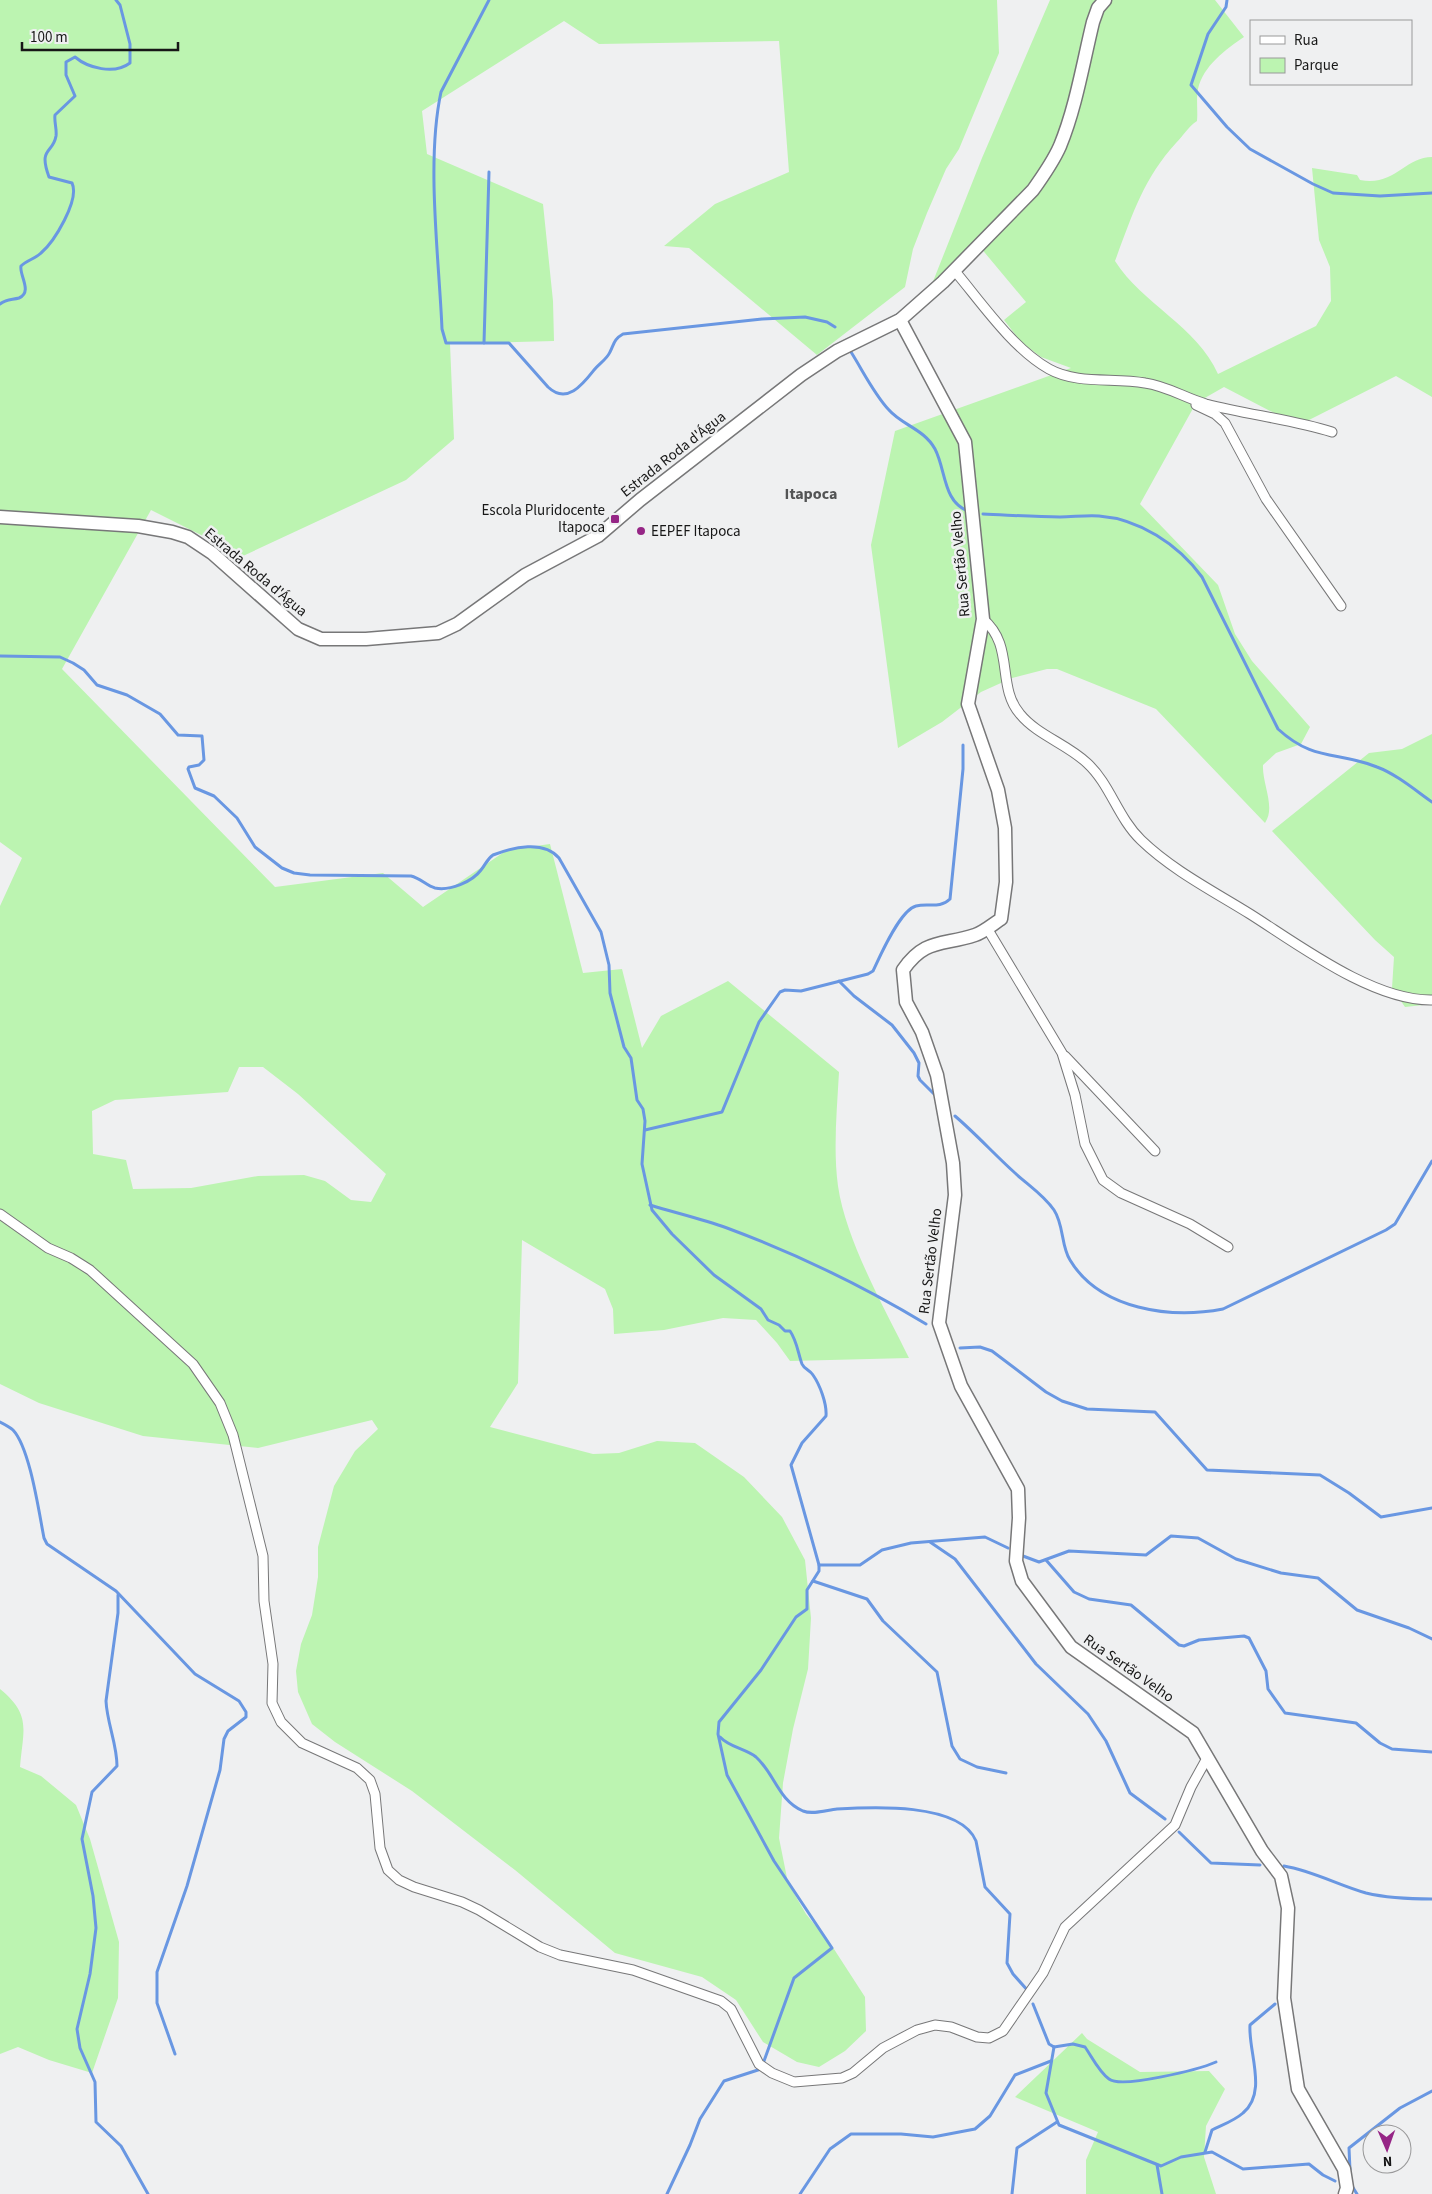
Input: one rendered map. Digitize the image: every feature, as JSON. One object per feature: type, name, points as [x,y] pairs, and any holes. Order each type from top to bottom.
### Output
[{"type":"street","name":"Estrada Roda d'Água","points":[[0,517],[138,526],[188,537],[212,552],[298,629],[321,639],[366,639],[438,633],[457,624],[525,575],[598,536],[656,488],[815,365],[837,351],[900,320],[954,270],[1033,190],[1059,147],[1068,123],[1093,22],[1098,8],[1104,0]]},
{"type":"street","points":[[954,270],[1009,335],[1048,368],[1073,378],[1144,382],[1186,398],[1332,432]]},
{"type":"street","name":"Rua Sertão Velho","points":[[900,320],[965,442],[983,619],[968,704],[998,790],[1005,828],[1006,882],[1001,919],[976,935],[928,946],[912,957],[903,970],[906,1002],[922,1032],[937,1075],[953,1163],[955,1195],[939,1323],[961,1386],[1018,1489],[1019,1518],[1016,1561],[1022,1581],[1071,1647],[1193,1733],[1206,1760],[1262,1851],[1281,1876],[1288,1908],[1284,1998],[1298,2089],[1344,2169],[1346,2194]]},
{"type":"street","points":[[1186,398],[1214,414],[1225,423],[1266,499],[1341,606]]},
{"type":"street","points":[[983,619],[994,629],[1001,644],[1010,698],[1020,715],[1091,767],[1122,818],[1151,849],[1195,881],[1335,967],[1393,994],[1432,1000]]},
{"type":"street","points":[[987,928],[1062,1052],[1155,1151]]},
{"type":"street","points":[[1062,1052],[1085,1144],[1103,1180],[1121,1193],[1190,1224],[1228,1247]]},
{"type":"street","points":[[0,1214],[48,1248],[71,1258],[90,1270],[193,1364],[220,1403],[234,1434],[263,1556],[264,1600],[273,1664],[272,1703],[281,1722],[302,1743],[357,1768],[370,1780],[375,1794],[380,1848],[388,1870],[399,1880],[407,1884],[462,1902],[479,1910],[540,1947],[560,1954],[633,1970],[721,2001],[731,2009],[759,2064],[772,2073],[794,2082],[828,2080],[853,2073],[883,2048],[917,2030],[935,2026],[951,2027],[977,2037],[989,2038],[1003,2031],[1043,1973],[1065,1927],[1175,1825],[1191,1787],[1206,1760]]},
{"type":"green space","points":[[0,0],[997,0],[999,53],[959,149],[946,169],[927,213],[913,249],[905,287],[817,355],[689,248],[664,246],[715,204],[789,172],[779,41],[599,44],[564,21],[422,111],[427,154],[543,204],[553,301],[554,341],[450,344],[454,439],[406,480],[243,556],[151,510],[62,669],[275,887],[383,873],[423,907],[507,850],[550,844],[583,973],[622,969],[642,1048],[661,1016],[728,981],[839,1072],[836,1158],[842,1207],[867,1274],[909,1358],[790,1361],[756,1320],[723,1318],[664,1330],[614,1334],[613,1309],[605,1289],[522,1240],[518,1383],[490,1427],[593,1454],[619,1453],[657,1441],[695,1443],[744,1477],[782,1517],[805,1560],[811,1618],[808,1669],[793,1729],[783,1783],[779,1838],[788,1883],[806,1914],[832,1946],[865,1997],[866,2031],[845,2051],[819,2067],[797,2062],[763,2042],[736,2000],[702,1977],[615,1953],[515,1870],[412,1791],[335,1742],[312,1724],[298,1692],[296,1671],[301,1644],[312,1615],[318,1577],[318,1547],[334,1486],[355,1451],[378,1429],[372,1420],[258,1448],[143,1436],[39,1403],[0,1384],[0,906],[22,858],[0,842]],"holes":[[[239,1067],[263,1067],[298,1094],[386,1174],[371,1202],[351,1200],[325,1181],[304,1175],[258,1176],[191,1188],[133,1189],[126,1160],[93,1154],[92,1111],[115,1100],[228,1092]]]},
{"type":"green space","points":[[1050,0],[1215,0],[1244,37],[1216,59],[1205,73],[1198,89],[1197,121],[1189,128],[1155,170],[1133,213],[1115,261],[1140,290],[1197,342],[1209,357],[1218,374],[1316,326],[1331,301],[1330,267],[1319,240],[1312,168],[1357,175],[1360,180],[1372,181],[1391,176],[1423,158],[1432,157],[1432,397],[1396,376],[1305,422],[1278,415],[1224,387],[1196,403],[1140,504],[1218,585],[1235,634],[1252,661],[1310,727],[1301,744],[1276,753],[1263,765],[1269,803],[1268,817],[1265,823],[1156,709],[1057,669],[1047,669],[1012,678],[981,692],[942,722],[898,748],[871,545],[895,431],[1071,368],[1041,357],[1021,342],[1004,320],[1026,302],[980,247],[932,284],[982,158]]},
{"type":"green space","points":[[1432,734],[1432,1004],[1405,1007],[1392,988],[1394,957],[1375,940],[1272,831],[1369,753],[1402,749]]},
{"type":"green space","points":[[0,1689],[10,1698],[21,1715],[23,1733],[20,1767],[41,1776],[76,1805],[90,1839],[119,1942],[118,1998],[92,2073],[49,2060],[18,2047],[0,2054]]},
{"type":"green space","points":[[1082,2033],[1087,2039],[1140,2072],[1209,2071],[1225,2089],[1206,2126],[1204,2157],[1216,2194],[1086,2194],[1086,2160],[1098,2132],[1015,2097]]},
{"type":"waterway","points":[[0,304],[23,295],[25,288],[21,266],[39,255],[46,248],[59,230],[72,200],[72,183],[49,177],[45,160],[47,152],[56,136],[55,115],[75,96],[66,75],[66,62],[75,57],[80,61],[101,69],[116,69],[130,63],[130,44],[120,5],[116,0]]},
{"type":"waterway","points":[[489,0],[441,92],[437,119],[434,148],[435,210],[442,329],[446,343],[509,343],[548,387],[562,394],[568,393],[580,386],[607,357],[616,340],[623,334],[762,319],[805,317],[827,322],[835,327]]},
{"type":"waterway","points":[[1227,0],[1226,7],[1208,34],[1191,85],[1227,127],[1250,149],[1333,193],[1380,196],[1432,193]]},
{"type":"waterway","points":[[484,343],[489,172]]},
{"type":"waterway","points":[[851,352],[874,390],[889,410],[930,442],[939,457],[949,493],[960,507],[968,511]]},
{"type":"waterway","points":[[983,514],[1050,517],[1099,516],[1129,522],[1156,535],[1181,554],[1202,577],[1278,729],[1303,747],[1363,762],[1384,770],[1432,802]]},
{"type":"waterway","points":[[0,656],[60,657],[84,670],[97,685],[127,695],[160,714],[178,735],[202,736],[204,760],[199,765],[189,767],[188,769],[195,788],[214,796],[237,818],[255,847],[282,868],[294,873],[310,875],[411,876],[429,886],[441,889],[454,887],[466,882],[477,874],[493,855],[519,848],[537,847],[553,852],[559,858],[601,932],[609,965],[610,993],[624,1047],[631,1058],[637,1100],[643,1109],[645,1121],[642,1164],[652,1210],[672,1234],[714,1275],[761,1309],[768,1320],[779,1325],[785,1331],[790,1331],[796,1343],[802,1364],[816,1379],[823,1395],[825,1406],[826,1416],[802,1443],[791,1465],[819,1565],[819,1571],[807,1590],[807,1609],[796,1617],[761,1670],[719,1722],[718,1734],[727,1775],[774,1861],[832,1948],[794,1978],[764,2061]]},
{"type":"waterway","points":[[645,1130],[722,1112],[759,1022],[780,992],[785,990],[801,991],[868,974],[873,971],[897,924],[910,909],[920,905],[938,905],[950,899],[963,769],[963,745]]},
{"type":"waterway","points":[[839,981],[854,996],[892,1025],[914,1053],[919,1063],[918,1076],[920,1080],[936,1096]]},
{"type":"waterway","points":[[955,1116],[1041,1195],[1054,1210],[1067,1254],[1083,1277],[1099,1290],[1118,1300],[1138,1307],[1181,1313],[1223,1309],[1386,1230],[1395,1224],[1432,1161]]},
{"type":"waterway","points":[[650,1205],[718,1225],[779,1249],[854,1284],[926,1324]]},
{"type":"waterway","points":[[960,1348],[980,1347],[992,1351],[1046,1392],[1062,1401],[1087,1409],[1155,1412],[1207,1470],[1320,1475],[1349,1493],[1381,1517],[1432,1508]]},
{"type":"waterway","points":[[0,1422],[13,1430],[24,1451],[33,1481],[44,1538],[47,1544],[116,1591],[195,1674],[239,1701],[246,1712],[246,1717],[228,1731],[224,1739],[220,1770],[187,1886],[157,1972],[157,2003],[175,2054]]},
{"type":"waterway","points":[[1023,1556],[1039,1562],[1069,1551],[1146,1555],[1171,1536],[1198,1538],[1236,1559],[1281,1573],[1318,1578],[1357,1610],[1409,1628],[1432,1639]]},
{"type":"waterway","points":[[819,1565],[860,1565],[882,1550],[911,1543],[985,1537],[1008,1548]]},
{"type":"waterway","points":[[930,1542],[955,1559],[1036,1664],[1088,1714],[1106,1741],[1130,1793],[1165,1819]]},
{"type":"waterway","points":[[1046,1560],[1074,1592],[1089,1599],[1131,1605],[1179,1645],[1184,1646],[1199,1640],[1244,1636],[1249,1638],[1266,1671],[1268,1689],[1285,1713],[1356,1723],[1380,1743],[1392,1749],[1432,1752]]},
{"type":"waterway","points":[[813,1581],[867,1599],[883,1621],[937,1672],[952,1746],[960,1759],[977,1767],[1006,1773]]},
{"type":"waterway","points":[[118,1595],[118,1613],[106,1701],[117,1766],[92,1792],[82,1839],[93,1896],[96,1928],[90,1974],[77,2029],[80,2048],[95,2082],[96,2122],[121,2146],[148,2194]]},
{"type":"waterway","points":[[720,1737],[756,1757],[768,1771],[782,1794],[803,1811],[816,1812],[871,1808],[913,1810],[934,1813],[952,1819],[967,1828],[976,1841],[985,1887],[1010,1914],[1007,1963],[1013,1974],[1029,1992]]},
{"type":"waterway","points":[[1179,1832],[1211,1863],[1260,1865]]},
{"type":"waterway","points":[[1284,1866],[1305,1871],[1366,1893],[1399,1898],[1432,1899]]},
{"type":"waterway","points":[[1033,2004],[1049,2044],[1054,2047]]},
{"type":"waterway","points":[[1205,2152],[1212,2130],[1236,2118],[1250,2104],[1256,2083],[1250,2025],[1275,2004]]},
{"type":"waterway","points":[[1054,2047],[1073,2044],[1085,2047],[1102,2072],[1109,2079],[1117,2081],[1129,2082],[1161,2077],[1216,2062]]},
{"type":"waterway","points":[[1054,2047],[1046,2093],[1059,2125],[1161,2166],[1181,2157],[1212,2152],[1243,2169],[1309,2164],[1323,2175],[1335,2181]]},
{"type":"waterway","points":[[800,2194],[830,2149],[851,2134],[901,2134],[933,2137],[975,2129],[990,2116],[1015,2075],[1051,2061]]},
{"type":"waterway","points":[[667,2194],[700,2119],[724,2081],[761,2069]]},
{"type":"waterway","points":[[1350,2170],[1349,2148],[1400,2108],[1432,2091]]},
{"type":"waterway","points":[[1012,2194],[1017,2148],[1057,2122]]},
{"type":"waterway","points":[[1157,2165],[1162,2194]]},
{"type":"waterway","points":[[1352,2186],[1357,2194]]},
{"type":"place","name":"Escola Pluridocente Itapoca","points":[[615,519]]},
{"type":"place","name":"EEPEF Itapoca","points":[[641,531]]},
{"type":"district","name":"Itapoca","points":[[811,493]]}]
